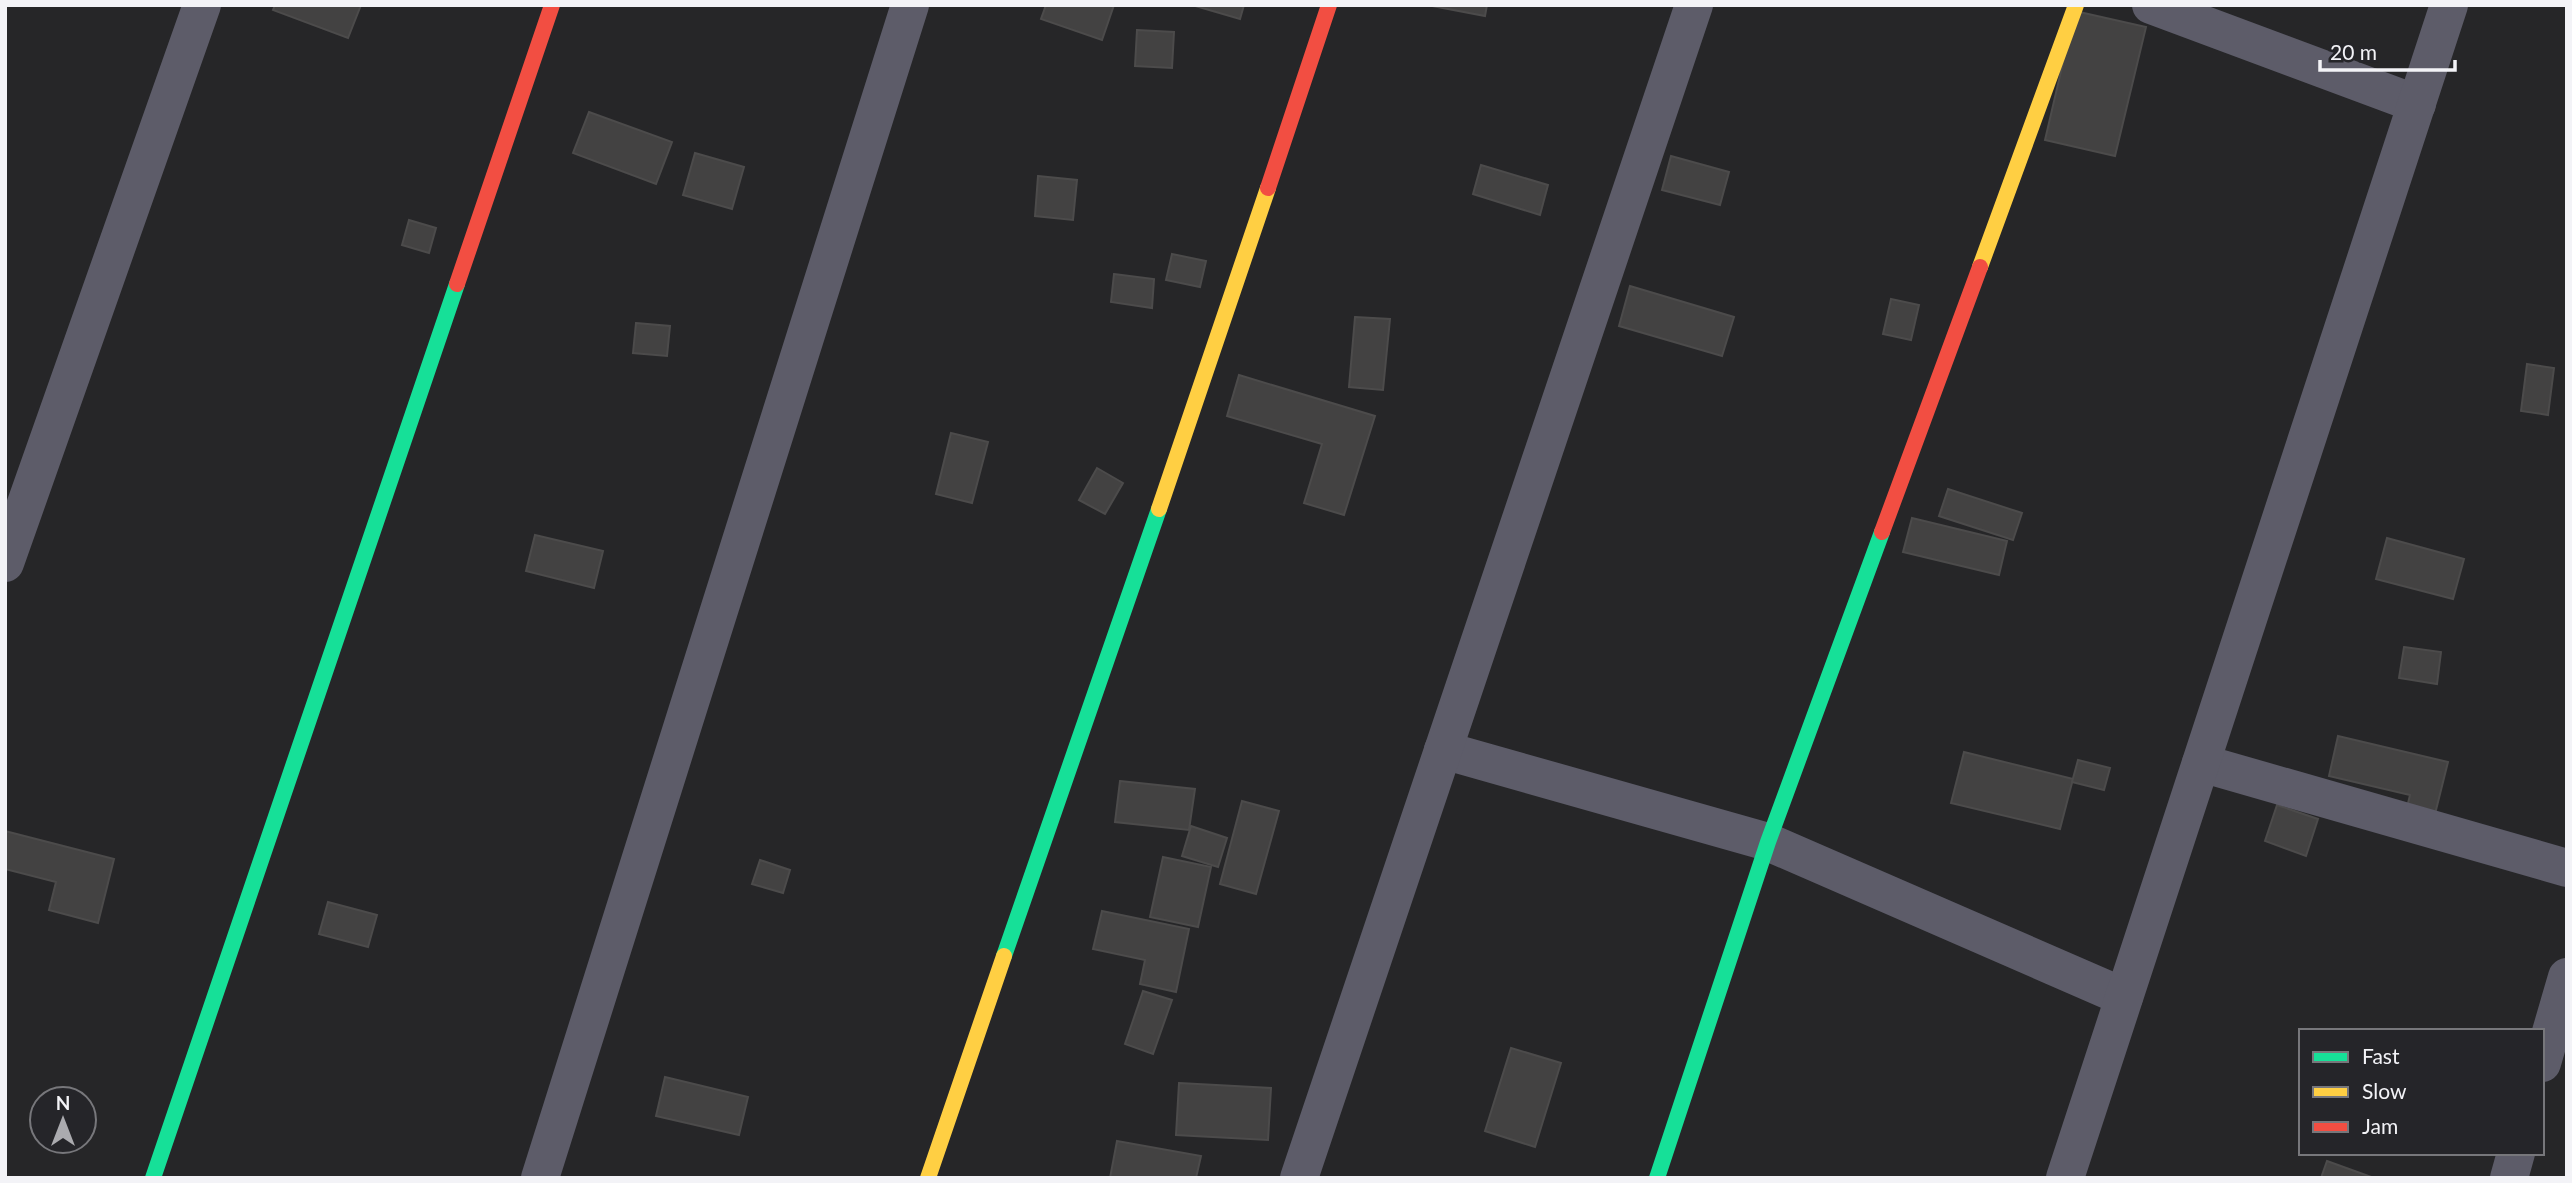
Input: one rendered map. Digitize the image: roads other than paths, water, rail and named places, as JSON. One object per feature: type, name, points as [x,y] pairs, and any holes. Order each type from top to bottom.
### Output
[{"type":"street","points":[[5,563],[202,5]]},
{"type":"street","points":[[153,1178],[552,5]]},
{"type":"street","points":[[540,1178],[910,5]]},
{"type":"street","points":[[928,1178],[1234,290],[1329,5]]},
{"type":"street","points":[[1299,1178],[1694,5]]},
{"type":"street","points":[[1657,1178],[1768,842],[2076,5]]},
{"type":"street","points":[[2151,5],[2417,104]]},
{"type":"street","points":[[2065,1178],[2449,5]]},
{"type":"street","points":[[1443,750],[1768,842],[2124,997]]},
{"type":"street","points":[[2201,763],[2567,868]]},
{"type":"street","points":[[2544,1056],[2567,977]]},
{"type":"street","points":[[2509,1178],[2515,1155]]}]
